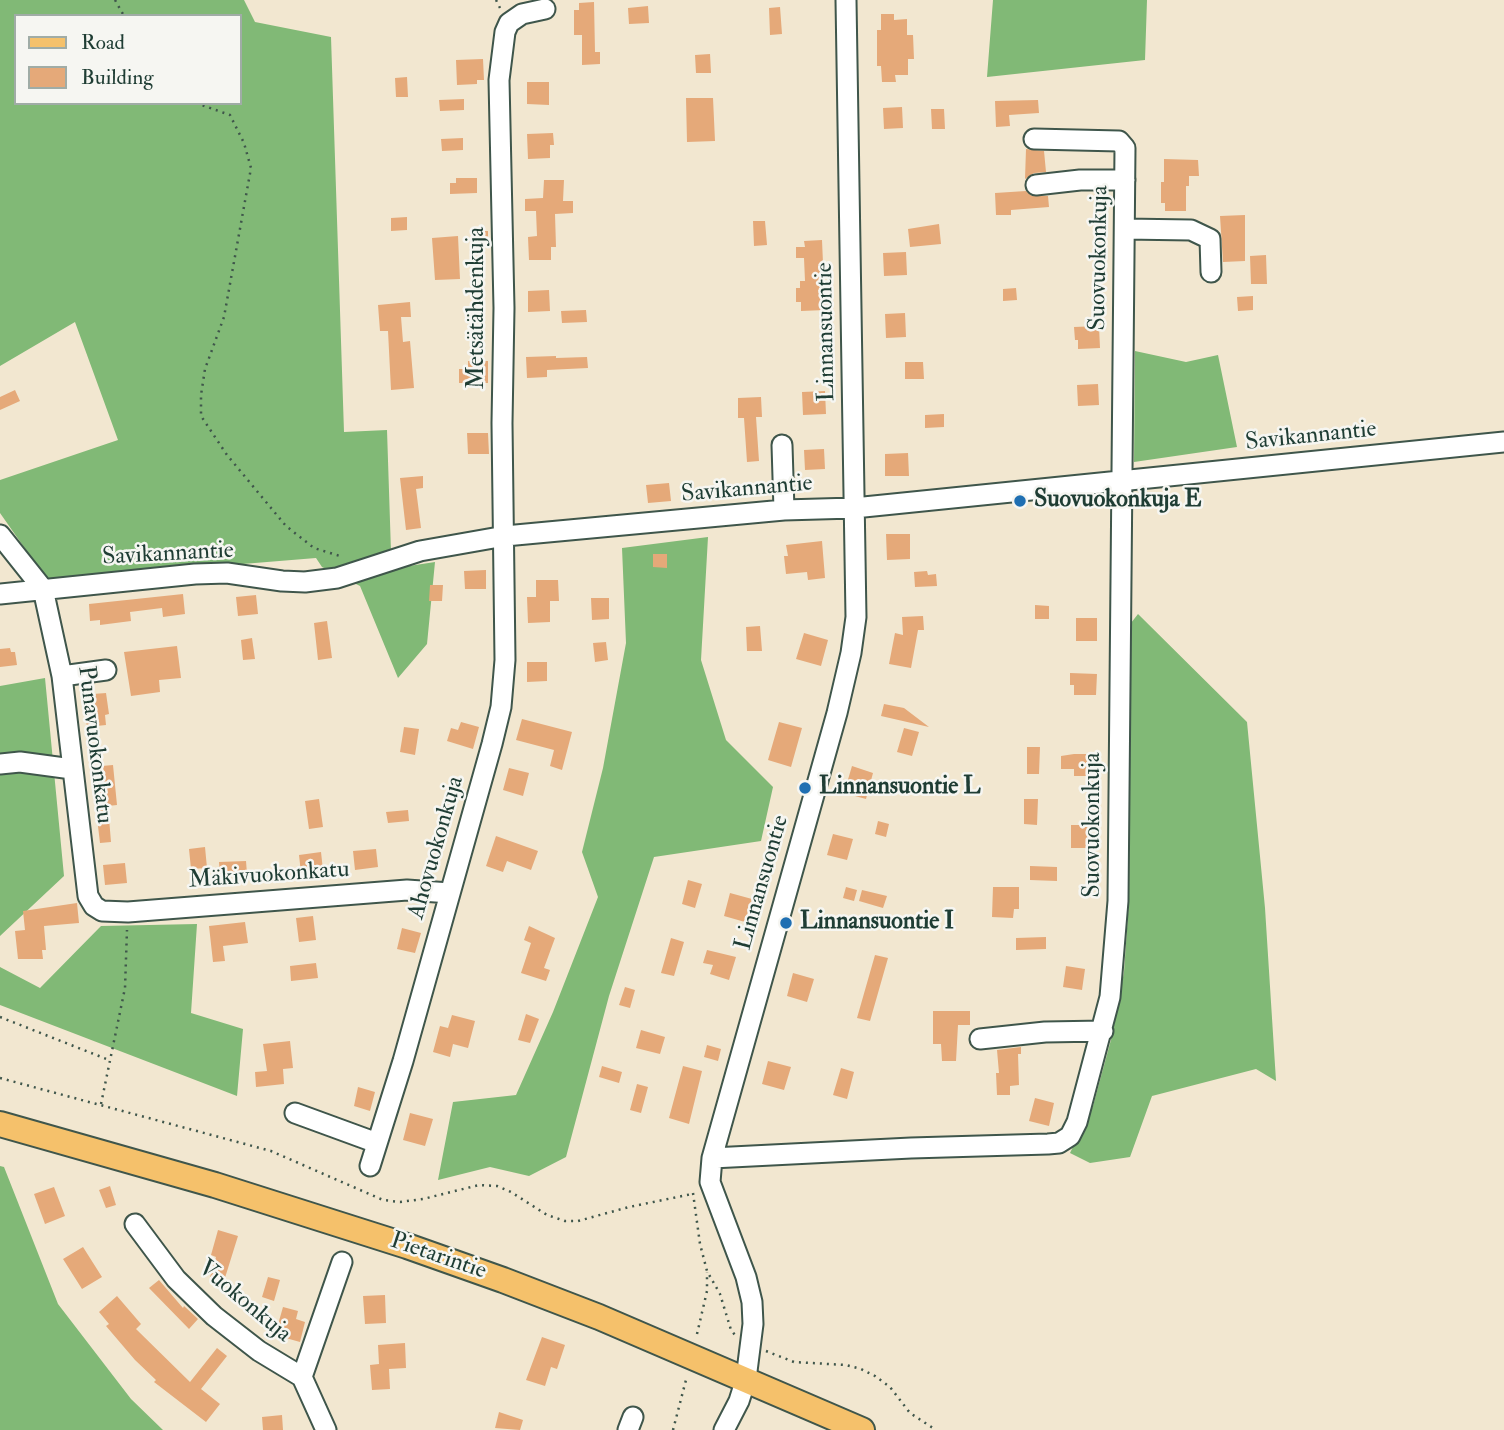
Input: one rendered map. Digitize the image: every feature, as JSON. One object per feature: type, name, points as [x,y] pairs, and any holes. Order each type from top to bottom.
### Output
[{"type":"main road","name":"Pietarintie","points":[[0,1124],[215,1185],[407,1246],[599,1317],[862,1430]]},
{"type":"street","name":"Linnansuontie","points":[[724,1430],[739,1401],[746,1379],[751,1345],[752,1302],[739,1257],[710,1182],[712,1158],[837,713],[851,653],[856,596],[846,0]]},
{"type":"street","name":"Metsätähdenkuja","points":[[505,537],[499,80],[505,32],[509,23],[522,14],[545,9]]},
{"type":"street","name":"Suovuokonkuja","points":[[712,1158],[1059,1143],[1070,1136],[1077,1122],[1103,1031],[1114,969],[1118,901],[1125,148],[1118,141],[1034,139]]},
{"type":"street","points":[[1036,185],[1080,180],[1125,180]]},
{"type":"street","points":[[1125,229],[1191,230],[1210,239],[1211,272]]},
{"type":"street","name":"Savikannantie","points":[[0,594],[227,573],[305,582],[360,572],[420,551],[505,537],[784,510],[854,508],[1504,442]]},
{"type":"street","points":[[782,445],[784,510]]},
{"type":"street","points":[[0,535],[43,589]]},
{"type":"street","name":"Ahovuokonkuja","points":[[370,1166],[450,893],[500,707],[505,660],[505,537]]},
{"type":"street","name":"Punavuokonkatu","points":[[43,589],[62,676],[88,896],[94,906]]},
{"type":"street","points":[[62,676],[106,670]]},
{"type":"street","points":[[0,764],[20,762],[72,769]]},
{"type":"street","name":"Mäkivuokonkatu","points":[[94,906],[102,911],[128,912],[407,890],[450,893]]},
{"type":"street","points":[[980,1039],[1045,1032],[1103,1031]]},
{"type":"street","points":[[295,1113],[377,1143]]},
{"type":"street","name":"Vuokonkuja","points":[[135,1224],[176,1279],[214,1316],[259,1351],[302,1377]]},
{"type":"street","points":[[326,1430],[302,1377],[342,1262]]},
{"type":"path","points":[[202,105],[230,115],[244,143],[251,168],[224,317],[205,369],[201,416],[227,455],[286,526],[314,548],[348,559],[360,572]]},
{"type":"path","points":[[101,1104],[125,988],[128,912]]},
{"type":"path","points":[[0,1017],[109,1060]]},
{"type":"path","points":[[0,1077],[271,1151],[383,1200],[400,1202],[480,1185],[497,1186],[547,1215],[565,1221],[578,1221],[692,1194],[707,1271],[707,1291],[697,1334]]},
{"type":"path","points":[[707,1271],[720,1294],[731,1330],[751,1345],[794,1362],[846,1365],[861,1369],[882,1381],[910,1413],[936,1430]]},
{"type":"path","points":[[673,1430],[688,1371]]},
{"type":"green space","points":[[0,0],[244,0],[255,22],[331,37],[344,432],[387,430],[391,552],[396,568],[435,562],[427,644],[398,678],[360,586],[322,567],[316,558],[47,580],[0,513],[0,480],[118,440],[75,322],[0,366]]},
{"type":"green space","points":[[993,0],[1147,0],[1145,60],[987,77]]},
{"type":"green space","points":[[1135,351],[1186,362],[1218,355],[1237,447],[1134,462]]},
{"type":"green space","points":[[708,537],[701,660],[726,740],[773,787],[761,841],[654,857],[609,996],[566,1157],[529,1176],[490,1167],[438,1180],[453,1102],[516,1095],[553,1012],[598,897],[582,852],[603,768],[626,643],[622,548]]},
{"type":"green space","points":[[1138,614],[1247,722],[1265,908],[1276,1081],[1256,1069],[1152,1096],[1130,1157],[1090,1163],[1070,1153],[1093,1106],[1112,1036],[1124,972],[1129,900],[1131,623]]},
{"type":"green space","points":[[45,678],[64,876],[0,936],[0,686]]},
{"type":"green space","points":[[197,924],[191,1013],[243,1029],[237,1096],[0,1005],[0,967],[40,988],[101,926]]},
{"type":"green space","points":[[0,1166],[4,1167],[58,1304],[131,1399],[163,1430],[0,1430]]},
{"type":"building","points":[[594,2],[595,52],[600,52],[600,64],[582,65],[582,35],[574,35],[574,10],[579,10],[579,3]]},
{"type":"building","points":[[648,6],[649,23],[629,24],[628,8]]},
{"type":"building","points":[[780,7],[782,34],[770,35],[769,8]]},
{"type":"building","points":[[881,14],[894,14],[894,20],[907,19],[907,35],[913,35],[914,59],[908,59],[908,75],[895,75],[896,82],[882,82],[881,66],[877,66],[877,30],[881,30]]},
{"type":"building","points":[[710,54],[711,73],[696,73],[695,55]]},
{"type":"building","points":[[483,59],[484,80],[477,80],[477,84],[457,85],[456,60]]},
{"type":"building","points":[[407,77],[408,97],[396,97],[395,78]]},
{"type":"building","points":[[527,82],[549,82],[549,105],[527,104]]},
{"type":"building","points":[[686,98],[713,98],[715,141],[687,142]]},
{"type":"building","points":[[464,99],[464,110],[440,111],[439,100]]},
{"type":"building","points":[[1038,100],[1039,113],[1009,115],[1010,126],[996,127],[995,101]]},
{"type":"building","points":[[902,107],[903,128],[884,129],[883,108]]},
{"type":"building","points":[[931,109],[944,109],[945,129],[932,129]]},
{"type":"building","points":[[553,133],[554,145],[550,145],[550,158],[528,159],[527,134]]},
{"type":"building","points":[[463,138],[463,150],[442,151],[441,139]]},
{"type":"building","points":[[1026,149],[1044,151],[1046,172],[1034,173],[1025,179]]},
{"type":"building","points":[[1164,159],[1198,160],[1199,176],[1189,176],[1189,186],[1186,186],[1186,211],[1165,211],[1165,203],[1161,203]]},
{"type":"building","points":[[456,178],[477,178],[477,193],[450,194],[450,183],[456,183]]},
{"type":"building","points":[[544,180],[564,180],[563,201],[573,201],[573,213],[555,214],[556,247],[551,247],[551,260],[529,260],[528,237],[537,236],[536,211],[525,211],[525,199],[543,198]]},
{"type":"building","points":[[1026,191],[1032,196],[1048,196],[1049,207],[1011,210],[1011,215],[996,215],[995,193]]},
{"type":"building","points":[[1245,215],[1245,261],[1223,262],[1220,216]]},
{"type":"building","points":[[407,217],[407,230],[391,231],[391,218]]},
{"type":"building","points":[[753,221],[765,221],[767,245],[754,246]]},
{"type":"building","points":[[939,224],[941,244],[910,247],[908,229]]},
{"type":"building","points":[[475,231],[488,231],[488,243],[475,243]]},
{"type":"building","points":[[458,236],[460,279],[435,280],[432,238]]},
{"type":"building","points":[[822,240],[825,310],[801,311],[801,302],[796,302],[796,288],[800,288],[800,281],[805,281],[804,258],[796,258],[796,247],[805,247],[804,241]]},
{"type":"building","points":[[906,252],[907,275],[884,276],[883,253]]},
{"type":"building","points":[[1266,255],[1267,284],[1251,284],[1250,256]]},
{"type":"building","points":[[1016,288],[1017,300],[1003,301],[1003,289]]},
{"type":"building","points":[[549,290],[550,311],[528,312],[528,291]]},
{"type":"building","points":[[1253,296],[1253,310],[1238,311],[1237,297]]},
{"type":"building","points":[[410,302],[411,317],[401,317],[403,342],[410,341],[414,388],[391,390],[388,331],[380,331],[378,305]]},
{"type":"building","points":[[586,310],[587,322],[562,323],[561,311]]},
{"type":"building","points":[[905,313],[906,337],[886,338],[885,314]]},
{"type":"building","points":[[1099,326],[1100,348],[1078,349],[1074,327]]},
{"type":"building","points":[[526,357],[587,357],[588,368],[547,370],[547,377],[527,378]]},
{"type":"building","points":[[468,361],[488,361],[488,383],[459,383],[459,369],[468,369]]},
{"type":"building","points":[[905,362],[923,362],[924,379],[905,379]]},
{"type":"building","points":[[1098,384],[1099,405],[1078,406],[1077,385]]},
{"type":"building","points":[[15,390],[20,401],[0,410],[0,397]]},
{"type":"building","points":[[825,391],[826,414],[803,415],[802,392]]},
{"type":"building","points":[[761,397],[762,417],[756,417],[759,461],[747,462],[744,418],[738,418],[738,398]]},
{"type":"building","points":[[944,414],[944,427],[925,428],[925,415]]},
{"type":"building","points":[[467,433],[488,433],[489,454],[468,454]]},
{"type":"building","points":[[824,449],[825,469],[805,470],[804,450]]},
{"type":"building","points":[[908,453],[909,476],[885,476],[885,454]]},
{"type":"building","points":[[423,476],[423,488],[416,489],[421,528],[406,530],[400,478]]},
{"type":"building","points":[[669,483],[671,501],[648,503],[646,485]]},
{"type":"building","points":[[886,534],[910,534],[910,559],[887,560]]},
{"type":"building","points":[[822,541],[825,578],[808,580],[807,572],[786,574],[786,545]]},
{"type":"building","points":[[653,554],[667,554],[667,568],[653,567]]},
{"type":"building","points":[[486,570],[486,589],[465,589],[464,571]]},
{"type":"building","points":[[927,571],[928,575],[936,574],[937,586],[915,587],[914,572]]},
{"type":"building","points":[[536,580],[558,580],[559,601],[550,601],[550,622],[528,623],[527,597],[536,597]]},
{"type":"building","points":[[430,585],[443,585],[442,601],[429,601]]},
{"type":"building","points":[[183,594],[185,614],[163,617],[162,608],[130,612],[131,621],[100,625],[100,620],[90,621],[89,604]]},
{"type":"building","points":[[256,595],[258,614],[238,616],[236,597]]},
{"type":"building","points":[[591,598],[609,598],[609,619],[592,620]]},
{"type":"building","points":[[1035,605],[1049,606],[1049,619],[1035,619]]},
{"type":"building","points":[[923,616],[924,630],[918,630],[911,668],[889,664],[895,633],[903,635],[902,617]]},
{"type":"building","points":[[1076,618],[1097,618],[1097,641],[1076,641]]},
{"type":"building","points":[[327,621],[332,658],[318,660],[314,623]]},
{"type":"building","points":[[760,626],[762,651],[747,651],[746,627]]},
{"type":"building","points":[[804,633],[828,640],[821,666],[796,659]]},
{"type":"building","points":[[252,638],[255,659],[243,660],[241,640]]},
{"type":"building","points":[[606,642],[608,660],[595,662],[593,643]]},
{"type":"building","points":[[177,646],[181,678],[159,680],[160,692],[131,696],[124,652]]},
{"type":"building","points":[[10,648],[11,652],[15,652],[17,665],[0,667],[0,649]]},
{"type":"building","points":[[527,662],[547,662],[547,681],[527,682]]},
{"type":"building","points":[[1070,673],[1097,674],[1096,695],[1074,695],[1074,685],[1070,685]]},
{"type":"building","points":[[106,693],[109,714],[105,715],[106,725],[87,727],[84,706],[95,704],[93,694]]},
{"type":"building","points":[[884,704],[904,708],[929,727],[881,716]]},
{"type":"building","points":[[522,719],[572,732],[562,770],[550,766],[554,750],[516,740]]},
{"type":"building","points":[[461,722],[479,727],[473,749],[447,741],[451,728],[458,730]]},
{"type":"building","points":[[779,722],[802,728],[791,767],[768,760]]},
{"type":"building","points":[[404,727],[419,729],[415,755],[400,752]]},
{"type":"building","points":[[904,728],[919,732],[912,756],[897,752]]},
{"type":"building","points":[[1027,747],[1040,747],[1039,774],[1027,774]]},
{"type":"building","points":[[1094,754],[1095,776],[1074,776],[1074,769],[1061,769],[1061,756]]},
{"type":"building","points":[[113,765],[117,805],[108,806],[111,842],[100,843],[91,767]]},
{"type":"building","points":[[852,766],[873,773],[866,799],[844,793]]},
{"type":"building","points":[[509,768],[529,773],[523,796],[503,790]]},
{"type":"building","points":[[319,799],[323,827],[309,829],[305,801]]},
{"type":"building","points":[[1024,799],[1038,799],[1037,825],[1024,824]]},
{"type":"building","points":[[408,810],[409,821],[388,823],[386,812]]},
{"type":"building","points":[[878,821],[889,824],[886,837],[875,834]]},
{"type":"building","points":[[1071,825],[1092,825],[1091,848],[1071,848]]},
{"type":"building","points":[[833,834],[853,839],[847,860],[827,855]]},
{"type":"building","points":[[496,836],[538,851],[531,870],[507,861],[503,872],[486,866]]},
{"type":"building","points":[[205,847],[207,868],[191,869],[189,849]]},
{"type":"building","points":[[376,849],[378,867],[355,870],[353,851]]},
{"type":"building","points":[[321,852],[323,870],[301,873],[299,855]]},
{"type":"building","points":[[246,861],[247,874],[220,876],[219,862]]},
{"type":"building","points":[[125,863],[127,883],[105,885],[103,865]]},
{"type":"building","points":[[1030,866],[1057,867],[1057,881],[1030,880]]},
{"type":"building","points":[[688,880],[702,884],[695,908],[682,904]]},
{"type":"building","points":[[846,887],[857,890],[854,901],[843,898]]},
{"type":"building","points":[[993,887],[1019,887],[1019,909],[1014,909],[1013,918],[992,917]]},
{"type":"building","points":[[862,890],[887,896],[883,908],[859,901]]},
{"type":"building","points":[[730,893],[752,899],[745,922],[724,916]]},
{"type":"building","points":[[77,903],[79,923],[44,926],[46,950],[42,950],[43,959],[18,959],[15,931],[25,930],[23,911]]},
{"type":"building","points":[[313,916],[316,940],[299,942],[296,918]]},
{"type":"building","points":[[245,922],[248,943],[223,946],[225,961],[213,962],[209,926]]},
{"type":"building","points":[[529,926],[555,938],[544,968],[550,970],[546,981],[521,973],[531,943],[524,940]]},
{"type":"building","points":[[402,928],[421,933],[415,953],[397,949]]},
{"type":"building","points":[[1046,937],[1046,949],[1016,950],[1016,938]]},
{"type":"building","points":[[671,938],[684,942],[674,976],[661,973]]},
{"type":"building","points":[[707,950],[736,957],[729,980],[710,974],[713,965],[703,963]]},
{"type":"building","points":[[875,955],[888,958],[870,1021],[857,1018]]},
{"type":"building","points":[[316,963],[318,978],[291,981],[290,966]]},
{"type":"building","points":[[1066,966],[1085,969],[1082,990],[1063,987]]},
{"type":"building","points":[[793,973],[814,979],[807,1002],[787,996]]},
{"type":"building","points":[[625,987],[635,990],[630,1008],[619,1005]]},
{"type":"building","points":[[933,1011],[970,1011],[970,1025],[958,1025],[956,1061],[942,1061],[941,1044],[933,1044]]},
{"type":"building","points":[[526,1014],[539,1019],[530,1043],[518,1040]]},
{"type":"building","points":[[452,1015],[475,1021],[468,1048],[453,1044],[450,1057],[433,1052],[440,1026],[448,1028]]},
{"type":"building","points":[[641,1030],[665,1037],[660,1054],[636,1048]]},
{"type":"building","points":[[290,1041],[293,1068],[283,1069],[284,1084],[256,1087],[255,1072],[267,1071],[263,1044]]},
{"type":"building","points":[[707,1045],[721,1049],[718,1061],[704,1057]]},
{"type":"building","points":[[1021,1047],[1021,1054],[1018,1054],[1019,1085],[1010,1086],[1010,1095],[997,1095],[997,1050]]},
{"type":"building","points":[[768,1061],[791,1067],[784,1090],[762,1084]]},
{"type":"building","points":[[602,1066],[622,1072],[619,1083],[599,1077]]},
{"type":"building","points":[[683,1066],[702,1071],[689,1124],[669,1118]]},
{"type":"building","points":[[841,1068],[854,1072],[847,1099],[833,1095]]},
{"type":"building","points":[[637,1084],[648,1087],[641,1113],[630,1110]]},
{"type":"building","points":[[358,1087],[375,1092],[370,1111],[354,1106]]},
{"type":"building","points":[[1035,1098],[1054,1103],[1049,1126],[1029,1121]]},
{"type":"building","points":[[410,1113],[433,1119],[425,1146],[403,1140]]},
{"type":"building","points":[[110,1186],[116,1205],[106,1208],[99,1190]]},
{"type":"building","points":[[54,1187],[65,1216],[45,1224],[34,1194]]},
{"type":"building","points":[[218,1230],[238,1236],[224,1281],[210,1277],[216,1257],[211,1255]]},
{"type":"building","points":[[83,1247],[102,1277],[82,1289],[63,1259]]},
{"type":"building","points":[[268,1277],[280,1280],[274,1301],[262,1297]]},
{"type":"building","points":[[159,1280],[183,1308],[184,1306],[198,1319],[189,1329],[149,1288]]},
{"type":"building","points":[[385,1295],[386,1323],[365,1324],[363,1296]]},
{"type":"building","points":[[117,1296],[141,1324],[136,1329],[190,1382],[217,1348],[227,1356],[201,1389],[220,1404],[206,1422],[154,1382],[156,1380],[106,1326],[109,1324],[99,1312]]},
{"type":"building","points":[[283,1307],[298,1311],[296,1319],[305,1322],[300,1342],[275,1335]]},
{"type":"building","points":[[542,1337],[565,1345],[557,1369],[551,1367],[545,1386],[526,1380]]},
{"type":"building","points":[[405,1343],[406,1368],[389,1369],[390,1389],[372,1390],[370,1365],[379,1364],[378,1345]]},
{"type":"building","points":[[499,1412],[523,1420],[520,1430],[495,1428]]},
{"type":"building","points":[[282,1415],[283,1430],[263,1430],[262,1417]]},
{"type":"place","name":"Suovuokonkuja E","points":[[1020,501]]},
{"type":"place","name":"Linnansuontie L","points":[[805,788]]},
{"type":"place","name":"Linnansuontie I","points":[[786,923]]}]
